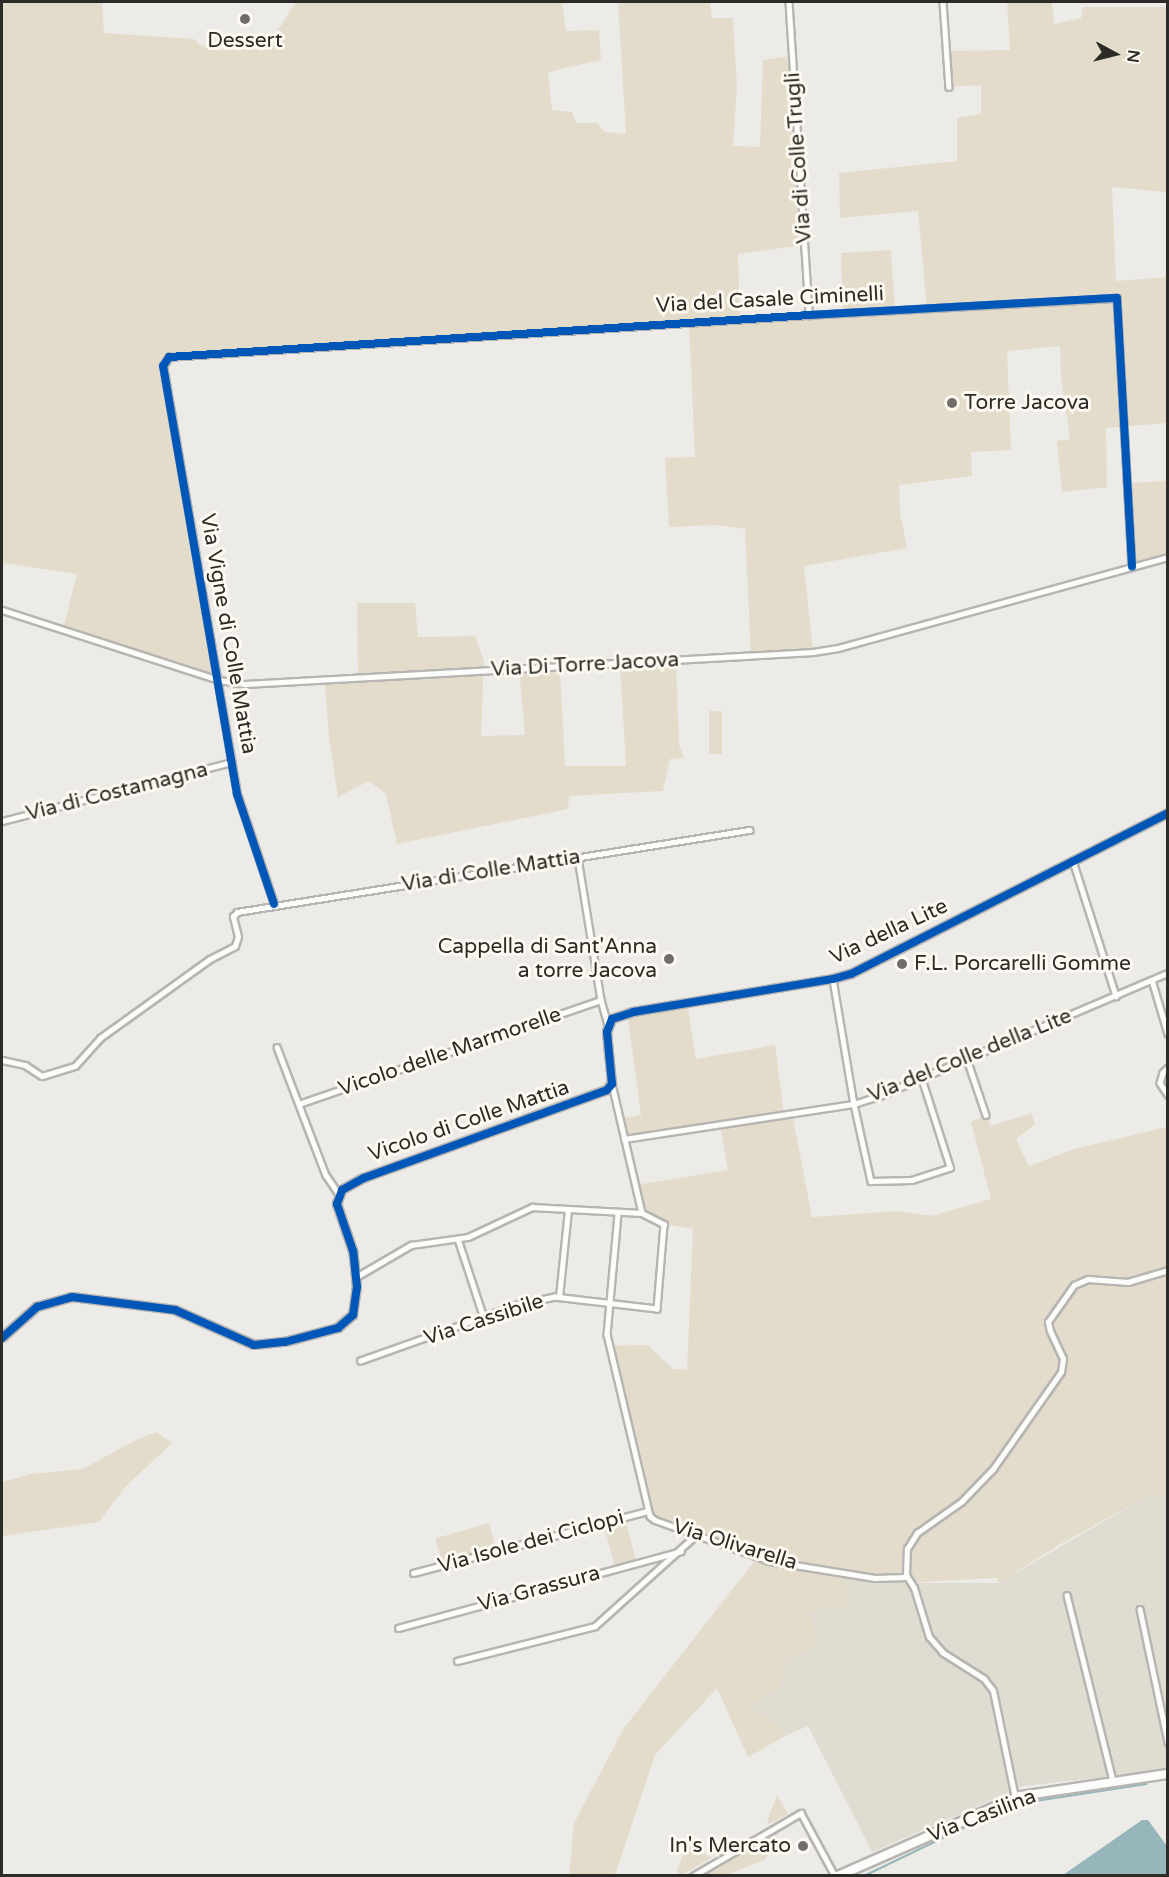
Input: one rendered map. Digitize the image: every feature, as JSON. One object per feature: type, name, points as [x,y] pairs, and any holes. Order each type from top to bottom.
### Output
[{"type":"main road","name":"Via Casilina","points":[[836,1875],[1014,1798],[1167,1774]]},
{"type":"street","name":"Via di Colle Trugli","points":[[789,2],[809,315]]},
{"type":"street","points":[[944,2],[949,87]]},
{"type":"street","name":"Via del Casale Ciminelli","points":[[163,366],[166,359],[173,356],[809,315],[1117,298],[1132,567]]},
{"type":"street","name":"Via Vigne di Colle Mattia","points":[[163,366],[239,805],[274,904]]},
{"type":"street","name":"Via Di Torre Jacova","points":[[2,610],[219,680],[245,684],[813,652],[838,648],[1167,556]]},
{"type":"street","name":"Via di Costamagna","points":[[2,821],[232,762]]},
{"type":"street","name":"Via della Lite","points":[[608,1025],[612,1019],[633,1012],[833,979],[890,956],[1167,813]]},
{"type":"street","name":"Via di Colle Mattia","points":[[2,1060],[25,1065],[42,1076],[75,1066],[100,1038],[210,959],[235,946],[238,937],[234,914],[274,904],[748,830]]},
{"type":"street","points":[[356,1277],[411,1245],[458,1239],[532,1207],[618,1214],[642,1213],[612,1084],[608,1025],[601,1000],[578,858]]},
{"type":"street","points":[[1073,861],[1116,996]]},
{"type":"street","name":"Via del Colle della Lite","points":[[624,1139],[854,1104],[967,1059],[1167,973]]},
{"type":"street","points":[[833,979],[854,1104],[871,1181],[912,1180],[950,1168],[921,1077]]},
{"type":"street","points":[[1152,980],[1167,1034]]},
{"type":"street","name":"Vicolo delle Marmorelle","points":[[299,1104],[601,1000]]},
{"type":"street","points":[[2,1338],[36,1307],[74,1297],[172,1309],[244,1342],[256,1345],[279,1343],[320,1334],[346,1323],[355,1310],[356,1277],[353,1249],[338,1204],[339,1194],[326,1175],[277,1047]]},
{"type":"street","points":[[967,1059],[986,1115]]},
{"type":"street","points":[[1167,1068],[1160,1083],[1167,1095]]},
{"type":"street","name":"Vicolo di Colle Mattia","points":[[339,1194],[356,1180],[592,1097],[610,1088],[612,1084]]},
{"type":"street","points":[[559,1297],[568,1210]]},
{"type":"street","name":"Via Cassibile","points":[[361,1361],[518,1305],[559,1297],[657,1309],[664,1224],[642,1213]]},
{"type":"street","name":"Via Olivarella","points":[[618,1214],[607,1334],[648,1511],[655,1520],[770,1561],[875,1578],[907,1577]]},
{"type":"street","points":[[458,1239],[484,1318]]},
{"type":"street","points":[[1014,1798],[993,1691],[981,1677],[943,1653],[932,1641],[920,1615],[914,1588],[907,1577],[906,1554],[912,1538],[961,1502],[986,1477],[1026,1425],[1062,1370],[1063,1359],[1048,1322],[1072,1286],[1084,1279],[1126,1282],[1167,1270]]},
{"type":"street","name":"Via Isole dei Ciclopi","points":[[413,1573],[648,1511]]},
{"type":"street","points":[[457,1661],[595,1626],[681,1551],[697,1534]]},
{"type":"street","name":"Via Grassura","points":[[398,1628],[681,1551]]},
{"type":"street","points":[[1067,1595],[1113,1781]]},
{"type":"street","points":[[1140,1609],[1167,1742]]},
{"type":"street","points":[[693,1875],[801,1813],[836,1875]]},
{"type":"shaded area","points":[[2,2],[102,2],[104,33],[194,39],[200,45],[220,50],[266,49],[296,2],[562,2],[566,31],[599,30],[601,60],[548,72],[552,110],[572,112],[576,123],[597,123],[605,132],[626,134],[618,2],[710,2],[712,18],[733,18],[737,88],[733,146],[760,147],[763,60],[792,56],[804,245],[738,254],[740,319],[843,313],[841,253],[891,250],[895,310],[927,308],[918,211],[840,218],[839,173],[957,161],[957,118],[981,114],[981,85],[949,87],[947,51],[1010,50],[1007,2],[1052,2],[1054,24],[1081,18],[1083,7],[1166,7],[1167,2],[1167,192],[1112,187],[1116,281],[1167,277],[1167,423],[1106,428],[1107,487],[1062,492],[1057,441],[1070,439],[1061,377],[1060,346],[1007,351],[1011,450],[971,452],[972,476],[899,485],[900,512],[907,548],[804,566],[813,652],[751,656],[745,529],[716,525],[669,527],[665,458],[695,457],[689,323],[173,356],[163,366],[219,680],[63,629],[77,574],[3,563],[2,566]]},
{"type":"shaded area","points":[[1167,481],[1167,557],[1132,567],[1127,483]]},
{"type":"shaded area","points":[[357,603],[415,603],[418,637],[475,636],[484,661],[481,736],[525,735],[519,669],[560,673],[565,766],[626,766],[620,663],[676,660],[679,745],[684,758],[670,759],[663,791],[569,796],[568,809],[397,844],[386,794],[369,781],[338,797],[329,738],[325,685],[358,678]]},
{"type":"shaded area","points":[[709,711],[722,711],[722,754],[709,754]]},
{"type":"shaded area","points":[[687,1002],[696,1059],[775,1045],[784,1114],[792,1113],[812,1217],[898,1211],[931,1216],[991,1199],[971,1122],[986,1115],[991,1126],[1031,1113],[1035,1124],[1016,1139],[1029,1166],[1074,1149],[1167,1127],[1167,1496],[1144,1498],[1059,1545],[998,1583],[997,1578],[902,1583],[845,1580],[851,1605],[808,1612],[819,1645],[786,1660],[780,1687],[749,1705],[787,1735],[748,1757],[717,1688],[655,1755],[615,1875],[569,1876],[574,1823],[624,1728],[756,1559],[655,1520],[648,1511],[610,1346],[648,1345],[673,1369],[687,1370],[693,1229],[664,1224],[642,1213],[636,1185],[728,1170],[720,1124],[624,1139],[619,1119],[641,1115],[627,1011]]},
{"type":"shaded area","points":[[156,1432],[172,1443],[125,1487],[99,1522],[2,1536],[2,1482],[31,1474],[83,1469],[134,1441]]},
{"type":"shaded area","points":[[1167,1496],[1167,1770],[1024,1786],[872,1852],[808,1726],[787,1735],[748,1705],[780,1687],[786,1660],[819,1645],[808,1612],[845,1579],[902,1583],[998,1583],[1144,1498]]},
{"type":"shaded area","points":[[625,1519],[636,1560],[615,1565],[604,1525]]},
{"type":"shaded area","points":[[489,1523],[496,1548],[442,1563],[435,1538]]},
{"type":"shaded area","points":[[777,1795],[788,1814],[769,1824],[767,1821]]},
{"type":"shaded area","points":[[779,1832],[766,1859],[728,1875],[702,1875]]},
{"type":"shaded area","points":[[689,1847],[712,1857],[684,1874],[679,1874],[677,1871],[683,1854],[687,1855]]},
{"type":"water","points":[[1142,1820],[1148,1820],[1167,1846],[1167,1875],[1063,1875]]},
{"type":"waterway","points":[[1016,1804],[1146,1784]]},
{"type":"waterway","points":[[864,1876],[1005,1808]]},
{"type":"cycle path","points":[[274,904],[237,794],[163,366],[169,357],[809,315],[1117,298],[1132,567]]},
{"type":"cycle path","points":[[2,1338],[37,1307],[72,1297],[175,1310],[254,1345],[285,1342],[338,1328],[353,1315],[357,1287],[353,1251],[337,1204],[342,1190],[364,1178],[607,1090],[612,1084],[607,1032],[612,1019],[633,1012],[833,979],[851,974],[1168,813]]},
{"type":"place","name":"Dessert","points":[[245,19]]},
{"type":"place","name":"Torre Jacova","points":[[952,403]]},
{"type":"place","name":"Cappella di Sant'Anna a torre Jacova","points":[[669,959]]},
{"type":"place","name":"F.L. Porcarelli Gomme","points":[[902,964]]},
{"type":"place","name":"In's Mercato","points":[[803,1846]]}]
